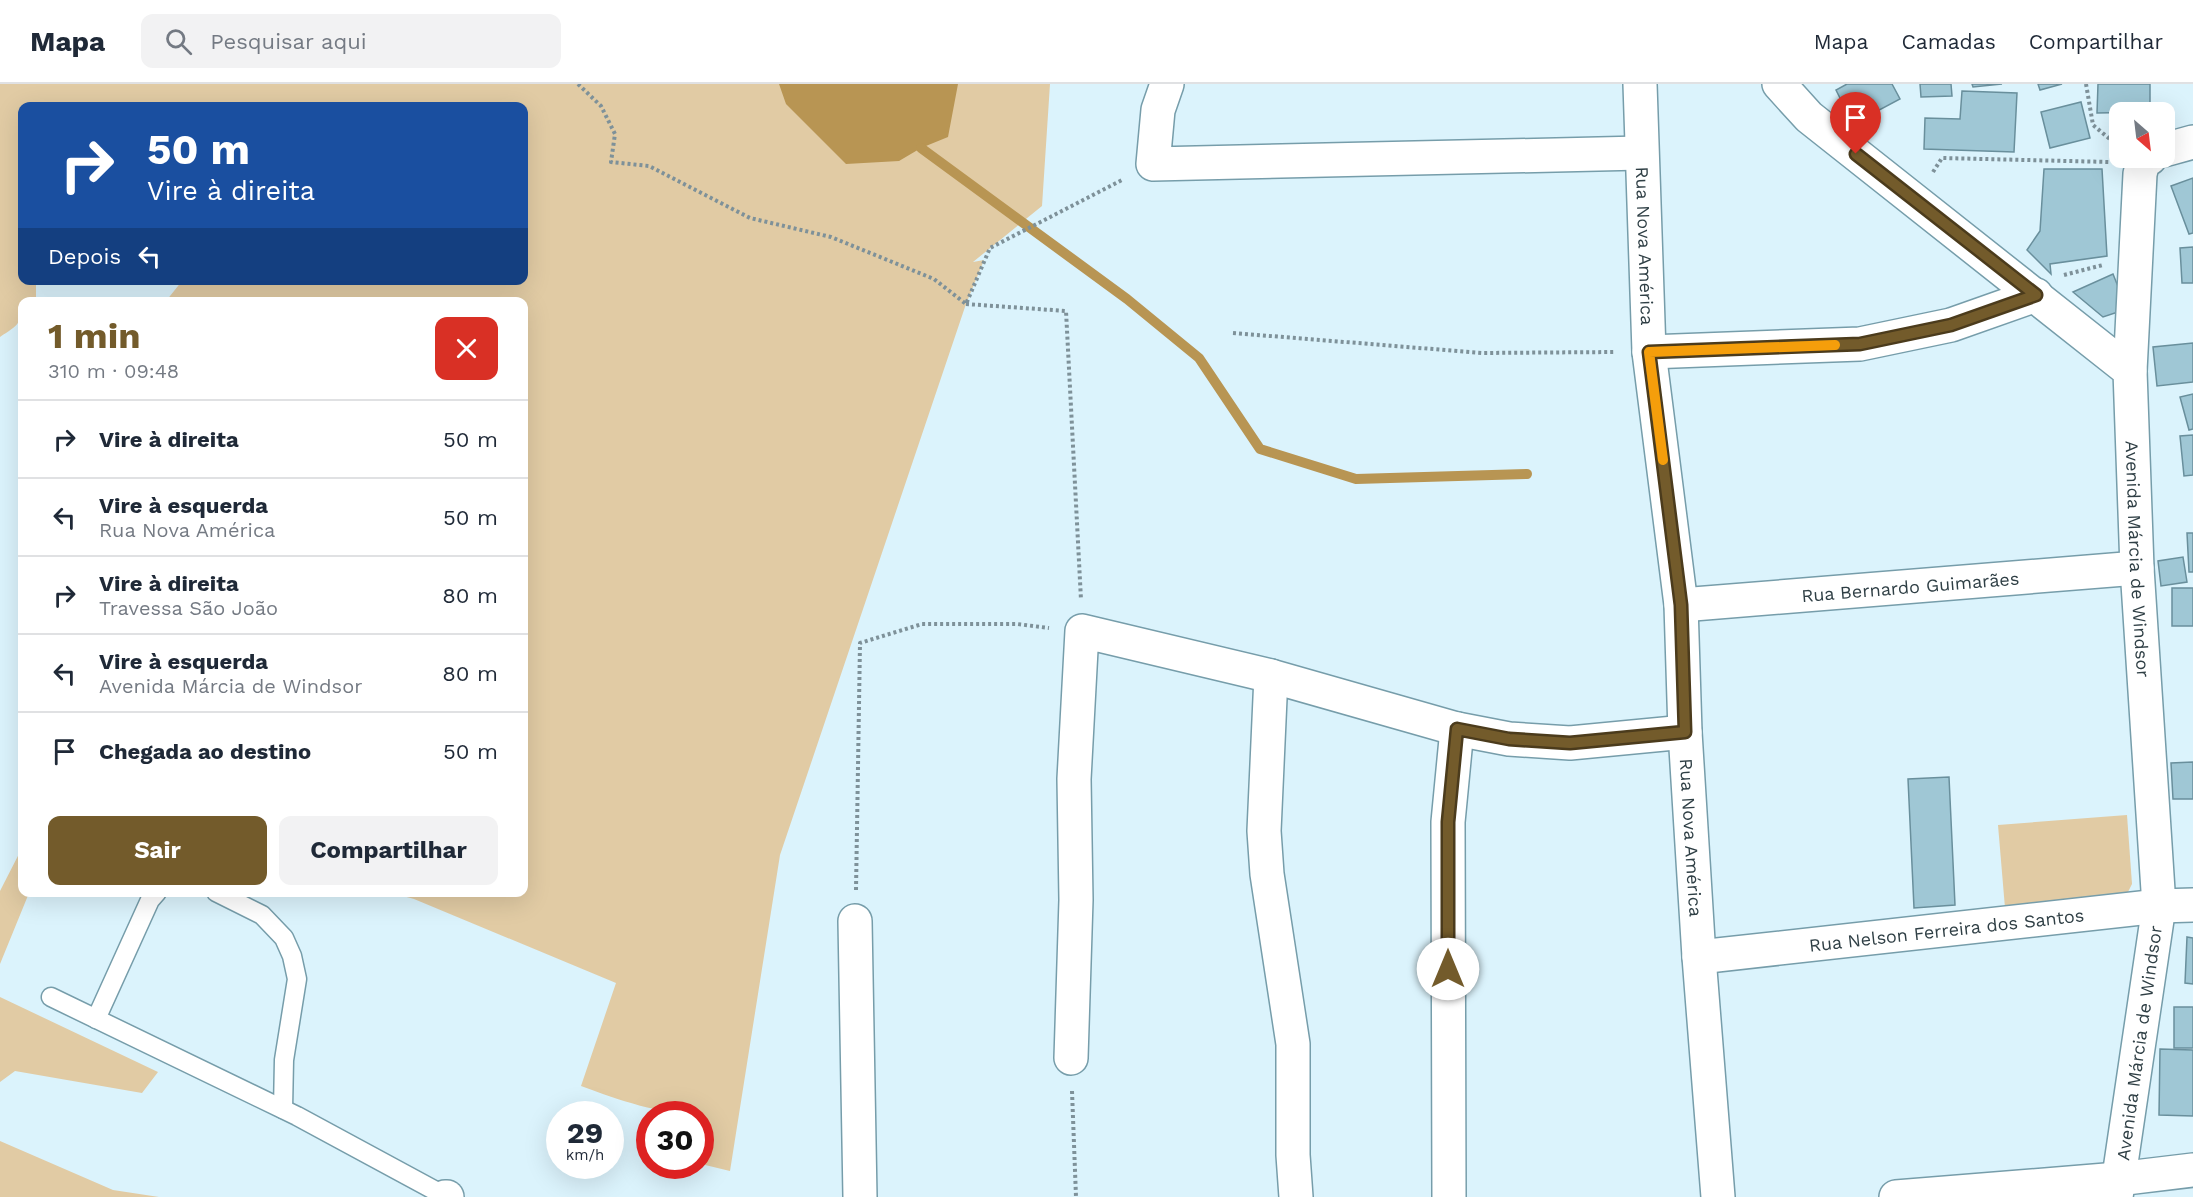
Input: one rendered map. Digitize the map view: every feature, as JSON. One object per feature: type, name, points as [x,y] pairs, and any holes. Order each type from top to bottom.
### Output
[{"type":"street","points":[[1167,84],[1158,110],[1153,164],[1641,153]]},
{"type":"street","name":"Rua Nova América","points":[[1640,84],[1649,352],[1681,605],[1685,732],[1699,957],[1718,1197]]},
{"type":"street","points":[[1779,84],[1809,117],[2130,370]]},
{"type":"street","points":[[2175,146],[2193,142]]},
{"type":"street","name":"Avenida Márcia de Windsor","points":[[2117,1188],[2159,906],[2137,568],[2130,370],[2142,168]]},
{"type":"street","points":[[1649,352],[1860,344],[1951,325],[2036,295]]},
{"type":"street","name":"Rua Bernardo Guimarães","points":[[1681,605],[2137,568]]},
{"type":"street","points":[[1071,1058],[1076,900],[1074,780],[1082,631],[1271,676],[1457,729],[1509,739],[1570,743],[1685,732]]},
{"type":"street","points":[[1271,676],[1264,831],[1267,874],[1293,1044],[1293,1155],[1296,1197]]},
{"type":"street","points":[[1449,1197],[1448,822],[1457,729]]},
{"type":"street","name":"Rua Nelson Ferreira dos Santos","points":[[1699,957],[2159,906],[2193,905]]},
{"type":"street","points":[[855,921],[860,1197]]},
{"type":"street","points":[[1896,1197],[2117,1188],[2193,1170]]},
{"type":"lane","points":[[96,1019],[153,897]]},
{"type":"lane","points":[[226,897],[262,915],[284,939],[292,956],[297,979],[284,1060],[290,1112]]},
{"type":"lane","points":[[51,997],[290,1112],[446,1197]]},
{"type":"path","points":[[578,84],[602,106],[615,134],[611,162],[649,166],[750,218],[831,237],[934,279],[966,304],[1066,311],[1082,631],[1017,624],[922,624],[860,643],[855,921]]},
{"type":"path","points":[[2086,84],[2092,125],[2109,134]]},
{"type":"path","points":[[1915,200],[1942,158],[2109,155]]},
{"type":"path","points":[[966,304],[990,248],[1153,164]]},
{"type":"path","points":[[2036,295],[2068,272],[2136,259]]},
{"type":"path","points":[[1233,333],[1482,353],[1649,352]]},
{"type":"path","points":[[1071,1058],[1076,1197]]},
{"type":"shaded area","points":[[0,84],[1050,84],[1042,206],[973,262],[984,260],[966,304],[780,855],[730,1171],[714,1167],[714,1101],[636,1101],[636,1104],[581,1086],[616,983],[407,897],[528,897],[528,297],[169,297],[179,285],[528,285],[528,102],[18,102],[18,285],[36,285],[36,297],[18,297],[18,323],[0,337]]},
{"type":"shaded area","points":[[779,84],[958,84],[948,137],[921,148],[899,161],[846,164],[786,104]]},
{"type":"shaded area","points":[[2127,815],[2132,884],[2126,896],[2005,908],[1998,825]]},
{"type":"shaded area","points":[[18,856],[18,897],[27,897],[0,964],[0,891]]},
{"type":"shaded area","points":[[0,997],[158,1072],[142,1093],[15,1071],[0,1082]]},
{"type":"shaded area","points":[[0,1141],[113,1190],[159,1197],[0,1197]]},
{"type":"building","points":[[1847,84],[1892,84],[1900,99],[1853,124],[1836,90]]},
{"type":"building","points":[[1920,84],[1951,84],[1952,96],[1921,97]]},
{"type":"building","points":[[1972,84],[2002,84],[1973,87]]},
{"type":"building","points":[[2038,84],[2062,84],[2040,90]]},
{"type":"building","points":[[2098,84],[2150,84],[2150,102],[2109,102],[2109,113],[2097,113]]},
{"type":"building","points":[[1962,91],[2017,93],[2014,152],[1924,149],[1925,118],[1960,119]]},
{"type":"building","points":[[2081,102],[2090,138],[2050,148],[2041,112]]},
{"type":"building","points":[[2044,169],[2102,169],[2107,256],[2050,264],[2051,274],[2027,250],[2040,231]]},
{"type":"building","points":[[2193,178],[2193,233],[2189,234],[2171,186]]},
{"type":"building","points":[[2193,247],[2193,283],[2182,283],[2180,248]]},
{"type":"building","points":[[2113,274],[2127,309],[2103,317],[2073,292]]},
{"type":"building","points":[[2193,343],[2193,382],[2157,386],[2153,347]]},
{"type":"building","points":[[2193,394],[2193,429],[2189,430],[2180,397]]},
{"type":"building","points":[[2193,435],[2193,475],[2184,476],[2180,436]]},
{"type":"building","points":[[2187,533],[2193,533],[2193,572],[2189,572]]},
{"type":"building","points":[[2183,557],[2187,582],[2161,586],[2158,561]]},
{"type":"building","points":[[2172,588],[2193,588],[2193,626],[2172,626]]},
{"type":"building","points":[[2193,762],[2193,799],[2173,799],[2171,763]]},
{"type":"building","points":[[1949,777],[1955,905],[1914,908],[1908,779]]},
{"type":"building","points":[[2187,937],[2193,938],[2193,984],[2185,983]]},
{"type":"building","points":[[2174,1007],[2193,1007],[2193,1048],[2174,1048]]},
{"type":"building","points":[[2160,1049],[2193,1050],[2193,1116],[2159,1115]]},
{"type":"waterway","points":[[921,148],[1127,299],[1199,358],[1260,449],[1356,479],[1527,474]]},
{"type":"slow traffic","points":[[1663,460],[1649,352],[1835,345]]},
{"type":"route","points":[[1448,969],[1448,822],[1457,729],[1509,739],[1570,743],[1685,732],[1681,605],[1649,352],[1860,344],[1908,336],[1951,325],[2036,295],[1856,154]]}]
